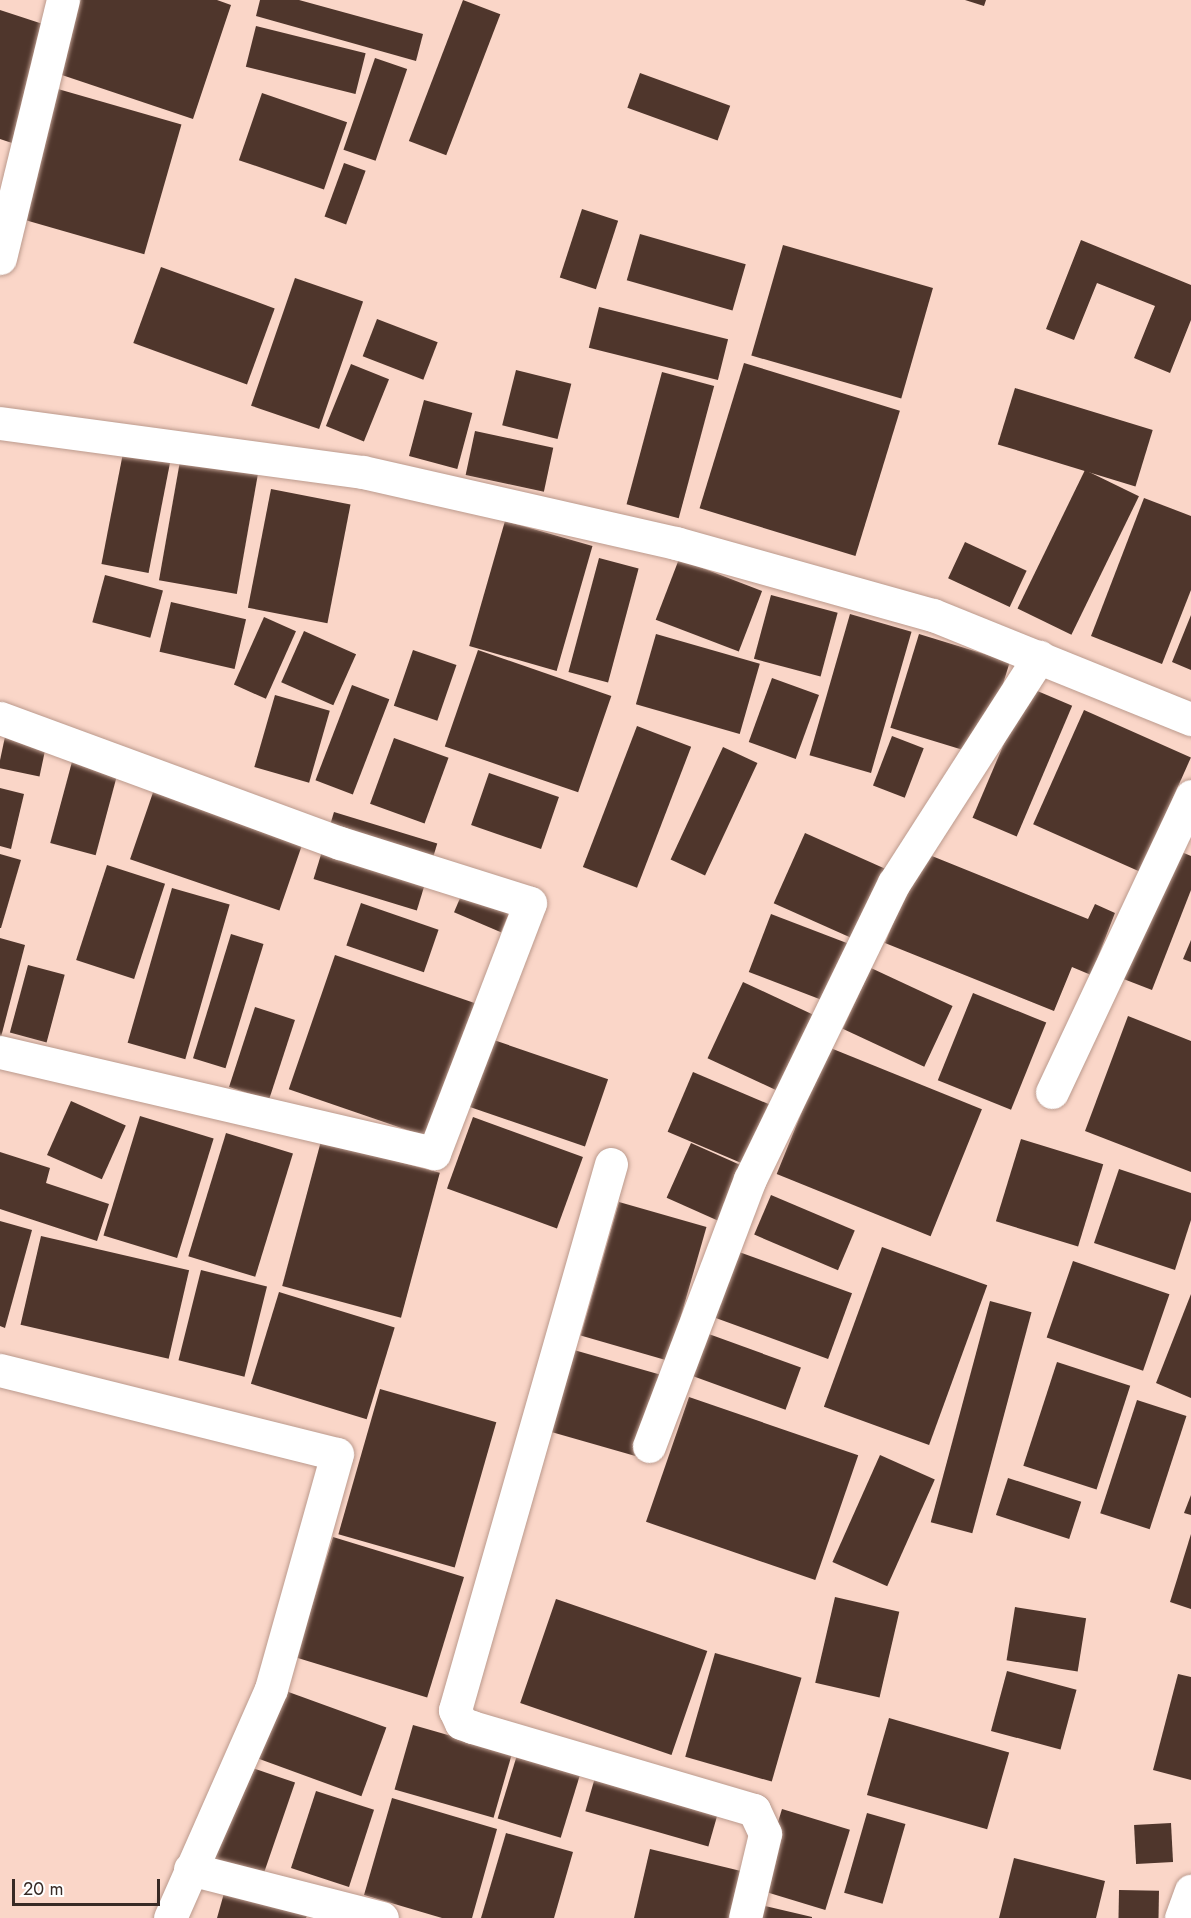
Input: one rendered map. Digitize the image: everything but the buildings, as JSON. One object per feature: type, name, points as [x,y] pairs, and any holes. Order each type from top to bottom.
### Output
[{"type":"street","points":[[0,258],[63,0]]},
{"type":"street","points":[[0,423],[363,472],[687,546],[933,615],[1191,719]]},
{"type":"street","points":[[649,1446],[750,1179],[894,883],[1039,657]]},
{"type":"street","points":[[0,718],[340,843],[530,903],[434,1153],[0,1052]]},
{"type":"street","points":[[1052,1092],[1191,796]]},
{"type":"street","points":[[611,1164],[455,1710],[460,1723],[754,1810],[765,1834],[746,1918]]},
{"type":"street","points":[[0,1370],[338,1454],[271,1689],[170,1918]]},
{"type":"street","points":[[190,1869],[382,1918]]},
{"type":"street","points":[[1181,1918],[1191,1891]]}]
